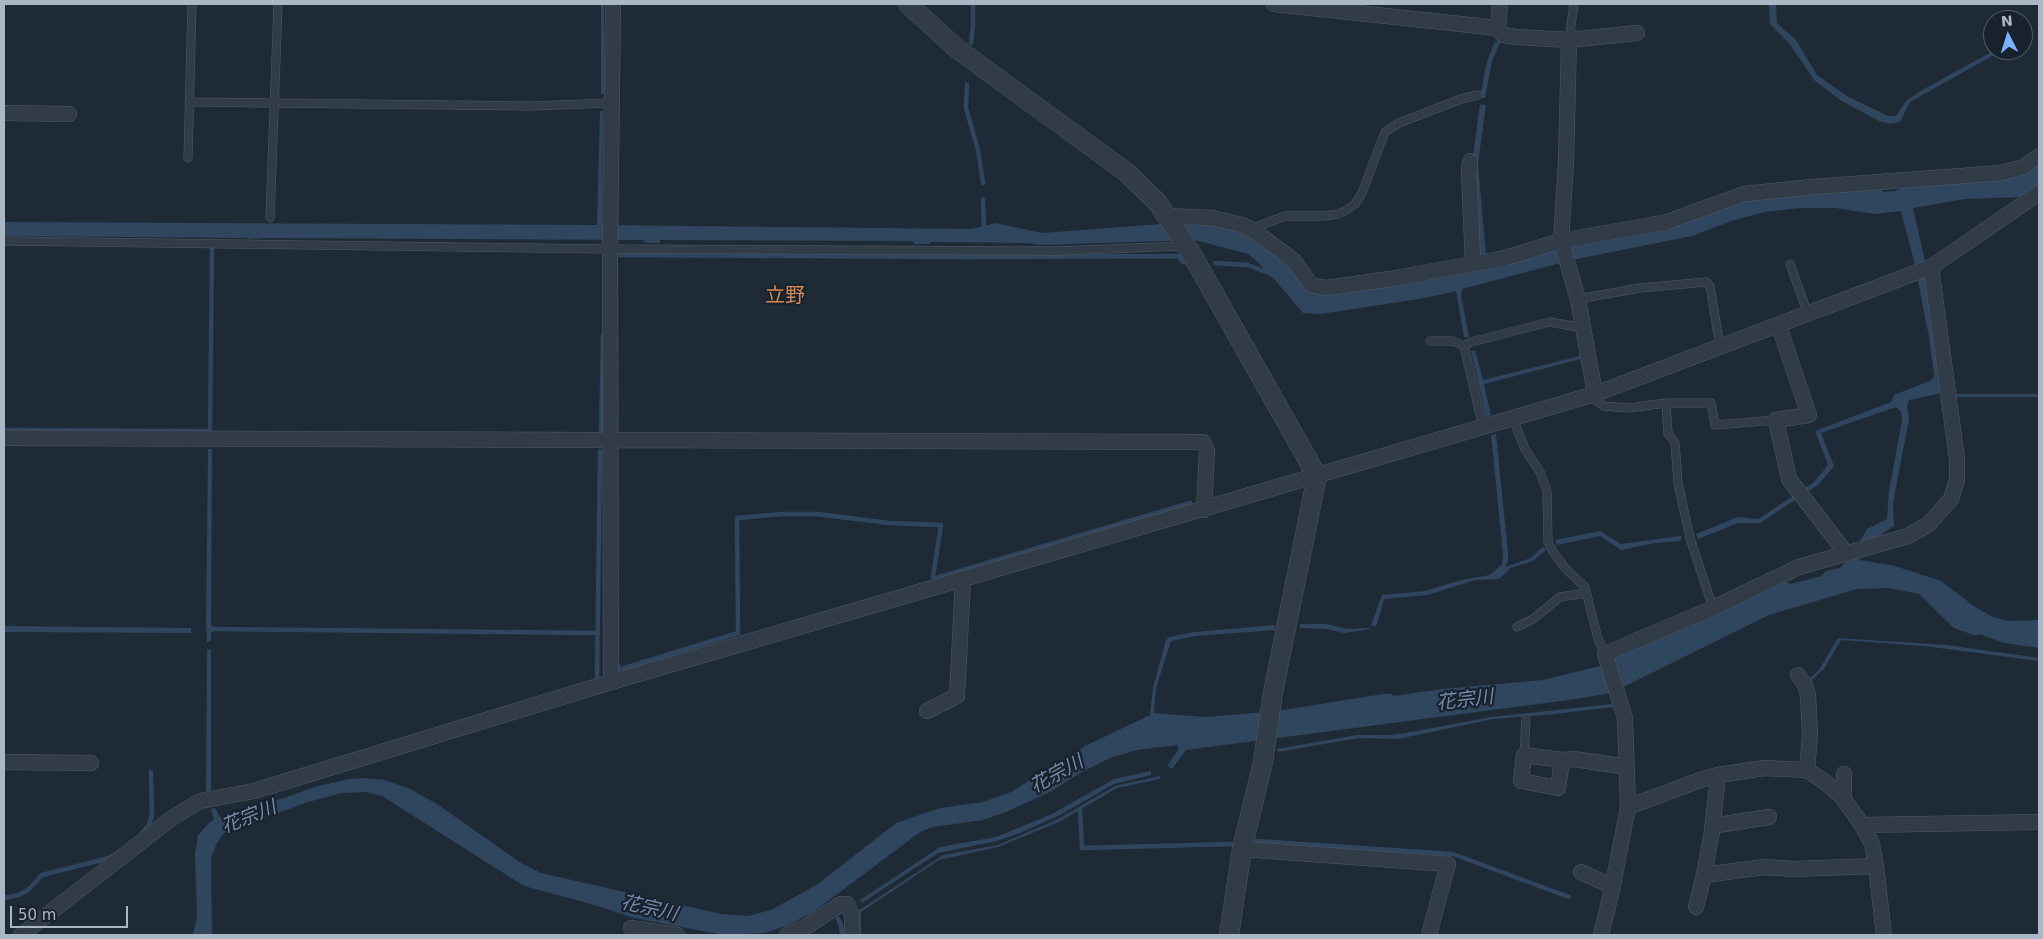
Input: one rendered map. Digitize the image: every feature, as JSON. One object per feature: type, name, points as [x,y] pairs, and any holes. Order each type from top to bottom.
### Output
[{"type":"street","points":[[611,682],[610,222],[613,4]]},
{"type":"street","points":[[908,4],[956,48],[1126,172],[1147,191],[1168,216],[1186,246],[1317,476],[1273,692],[1263,762],[1242,849],[1229,935]]},
{"type":"street","points":[[1274,4],[1498,28],[1503,34],[1516,37],[1569,40],[1637,33]]},
{"type":"street","points":[[1498,28],[1500,4]]},
{"type":"street","points":[[1569,40],[1566,162],[1561,242],[1578,299],[1595,394]]},
{"type":"street","points":[[4,113],[69,114]]},
{"type":"street","points":[[1168,216],[1212,218],[1242,225],[1254,231],[1294,261],[1311,285],[1326,288],[1390,279],[1505,258],[1561,242],[1667,222],[1744,194],[2001,173],[2024,167],[2039,156]]},
{"type":"street","points":[[1470,160],[1473,264]]},
{"type":"street","points":[[21,935],[172,818],[200,801],[254,791],[611,682],[1595,394],[1932,268],[2039,193]]},
{"type":"street","points":[[1601,935],[1613,887],[1628,807],[1625,718],[1605,654],[1713,608],[1799,567],[1908,536],[1929,524],[1951,499],[1957,480],[1950,396],[1932,268]]},
{"type":"street","points":[[1778,326],[1809,415],[1776,420],[1789,479],[1846,553]]},
{"type":"street","points":[[4,438],[1203,442],[1207,450],[1204,510]]},
{"type":"street","points":[[927,711],[957,696],[963,580]]},
{"type":"street","points":[[1798,675],[1805,685],[1808,695],[1810,735],[1807,770]]},
{"type":"street","points":[[1562,760],[1558,788],[1521,781],[1524,754],[1562,760],[1574,759],[1627,768]]},
{"type":"street","points":[[4,762],[91,763]]},
{"type":"street","points":[[1628,807],[1703,778],[1764,768],[1807,770],[1826,782],[1844,800],[1862,825],[1872,844],[1884,935]]},
{"type":"street","points":[[1844,774],[1844,800]]},
{"type":"street","points":[[1696,907],[1704,876],[1718,775]]},
{"type":"street","points":[[1712,826],[1769,817]]},
{"type":"street","points":[[1862,825],[2039,822]]},
{"type":"street","points":[[1242,849],[1448,864],[1429,935]]},
{"type":"street","points":[[1704,876],[1764,867],[1795,869],[1876,866]]},
{"type":"street","points":[[1581,872],[1613,887]]},
{"type":"street","points":[[787,935],[809,925],[841,904],[847,904],[852,915],[852,935]]},
{"type":"street","points":[[635,931],[677,935]]},
{"type":"lane","points":[[188,158],[192,4]]},
{"type":"lane","points":[[270,218],[278,4]]},
{"type":"lane","points":[[1569,40],[1574,4]]},
{"type":"lane","points":[[1254,231],[1259,226],[1285,216],[1324,216],[1338,214],[1347,210],[1355,204],[1362,193],[1385,132],[1399,123],[1461,99],[1478,95]]},
{"type":"lane","points":[[189,102],[532,106],[611,103]]},
{"type":"lane","points":[[4,241],[610,245],[1056,251],[1186,246]]},
{"type":"lane","points":[[1790,264],[1808,314]]},
{"type":"lane","points":[[1578,299],[1640,288],[1706,282],[1710,286],[1720,347]]},
{"type":"lane","points":[[1464,346],[1471,342],[1550,322],[1583,328]]},
{"type":"lane","points":[[1430,341],[1454,341],[1464,346]]},
{"type":"lane","points":[[1464,346],[1483,427]]},
{"type":"lane","points":[[1595,394],[1598,402],[1604,406],[1628,408],[1666,403],[1711,403],[1715,425],[1776,420]]},
{"type":"lane","points":[[1666,403],[1668,433],[1675,443],[1678,484],[1690,538],[1713,608]]},
{"type":"lane","points":[[1514,419],[1525,449],[1540,472],[1546,491],[1548,542],[1552,552],[1585,586],[1598,639],[1605,654]]},
{"type":"lane","points":[[1517,627],[1533,619],[1560,597],[1586,593]]},
{"type":"lane","points":[[1524,754],[1526,720]]},
{"type":"water","points":[[601,4],[604,4],[604,94],[601,94]]},
{"type":"water","points":[[1769,4],[1776,4],[1777,23],[1796,40],[1817,75],[1847,96],[1888,116],[1896,116],[1907,100],[1924,89],[1983,57],[1983,60],[1985,60],[1910,102],[1900,122],[1890,124],[1879,121],[1840,100],[1814,80],[1789,43],[1770,24]]},
{"type":"water","points":[[1495,41],[1500,43],[1492,61],[1485,98],[1480,98],[1487,61]]},
{"type":"water","name":"花宗川","points":[[1480,104],[1486,105],[1478,164],[1487,267],[1745,199],[1880,189],[1884,192],[1895,191],[1906,185],[2039,163],[2039,185],[2021,197],[1965,199],[1913,208],[1925,261],[1941,375],[1954,394],[2039,394],[2039,397],[1959,397],[1942,393],[1909,400],[1907,406],[1909,419],[1893,503],[1894,526],[1871,541],[1859,560],[1895,566],[1941,581],[1975,607],[1993,617],[2009,621],[2039,620],[2039,648],[2004,643],[1954,628],[1919,594],[1888,588],[1857,589],[1769,615],[1611,693],[1186,750],[1172,769],[1167,766],[1178,750],[1178,745],[1137,750],[1110,758],[1080,773],[1050,792],[1006,812],[983,820],[933,827],[920,832],[812,913],[786,926],[764,933],[724,935],[634,918],[524,886],[382,796],[365,792],[342,793],[308,802],[224,833],[217,843],[211,858],[212,935],[193,935],[197,917],[195,854],[198,835],[214,820],[211,809],[215,808],[220,817],[255,808],[318,786],[349,779],[385,780],[410,789],[437,804],[521,863],[541,873],[721,914],[748,916],[771,910],[818,884],[896,823],[940,808],[983,802],[1011,792],[1085,746],[1150,715],[1153,688],[1166,640],[1169,637],[1194,632],[1275,625],[1275,630],[1196,636],[1171,641],[1156,688],[1154,713],[1205,717],[1277,711],[1383,694],[1392,694],[1393,696],[1442,689],[1543,680],[1600,666],[1615,656],[1675,632],[1784,581],[1791,584],[1821,576],[1826,571],[1840,568],[1850,559],[1867,529],[1887,519],[1889,491],[1902,420],[1901,412],[1896,407],[1821,433],[1834,466],[1818,485],[1760,523],[1738,523],[1698,539],[1696,534],[1738,517],[1758,519],[1795,495],[1814,482],[1828,465],[1815,431],[1891,402],[1894,395],[1932,380],[1934,375],[1929,337],[1914,261],[1901,211],[1875,214],[1835,208],[1800,208],[1765,212],[1734,220],[1692,236],[1572,260],[1462,289],[1461,295],[1469,337],[1464,337],[1456,291],[1425,298],[1321,314],[1303,313],[1274,279],[1262,270],[1263,267],[1248,254],[1195,240],[1042,245],[1027,243],[930,242],[929,244],[914,244],[913,241],[661,240],[659,243],[646,243],[643,240],[4,236],[4,222],[597,225],[600,111],[603,111],[602,225],[972,229],[995,223],[1042,233],[1182,223],[1222,226],[1243,231],[1288,262],[1306,288],[1480,268],[1472,164]]},
{"type":"water","points":[[1475,350],[1483,380],[1580,356],[1581,359],[1484,384],[1491,415],[1486,417],[1471,351]]},
{"type":"water","points":[[1496,434],[1508,553],[1508,561],[1505,567],[1531,558],[1543,547],[1546,550],[1533,561],[1510,568],[1499,579],[1475,580],[1428,595],[1384,599],[1375,627],[1371,625],[1382,595],[1425,591],[1461,580],[1490,575],[1502,564],[1503,554],[1491,435]]},
{"type":"water","points":[[208,449],[212,449],[211,625],[213,626],[213,632],[211,632],[211,641],[207,642],[206,626]]},
{"type":"water","points":[[1600,531],[1621,544],[1681,536],[1681,541],[1655,543],[1621,550],[1600,536],[1557,545],[1555,540]]},
{"type":"water","points":[[1300,624],[1326,624],[1347,629],[1371,629],[1344,633],[1327,629],[1300,628]]},
{"type":"water","points":[[4,626],[191,628],[191,633],[4,632]]},
{"type":"water","points":[[1838,638],[1947,645],[2039,658],[2039,661],[1924,646],[1841,640],[1824,669],[1812,680],[1810,678],[1819,670]]},
{"type":"water","points":[[207,649],[211,650],[211,791],[206,792]]},
{"type":"water","points":[[1612,704],[1613,707],[1493,719],[1398,739],[1359,738],[1278,752],[1277,749],[1357,735],[1406,733],[1491,717]]},
{"type":"water","points":[[1151,771],[1151,775],[1114,784],[1060,815],[1020,833],[997,841],[938,853],[862,903],[860,900],[940,847],[996,837],[1052,814],[1114,779]]},
{"type":"water","points":[[1160,776],[1160,779],[1117,788],[1059,822],[998,847],[939,860],[861,912],[861,935],[858,935],[858,911],[943,855],[998,845],[1058,819],[1115,786]]},
{"type":"waterway","points":[[971,43],[973,4]]},
{"type":"waterway","points":[[967,85],[966,108],[978,150],[983,183]]},
{"type":"waterway","points":[[983,199],[984,230]]},
{"type":"waterway","points":[[4,430],[210,431],[212,247]]},
{"type":"waterway","points":[[618,255],[1178,256],[1183,262]]},
{"type":"waterway","points":[[1215,263],[1248,265],[1269,273]]},
{"type":"waterway","points":[[601,436],[603,335]]},
{"type":"waterway","points":[[597,679],[600,451]]},
{"type":"waterway","points":[[618,665],[618,670],[738,633],[737,518],[782,514],[817,514],[889,523],[941,525],[933,577],[936,578],[1190,503]]},
{"type":"waterway","points":[[210,629],[598,633]]},
{"type":"waterway","points":[[142,833],[149,825],[152,815],[151,772]]},
{"type":"waterway","points":[[1080,809],[1082,848],[1233,844]]},
{"type":"waterway","points":[[1256,841],[1453,854],[1569,897]]},
{"type":"waterway","points":[[4,898],[19,895],[28,890],[42,875],[112,856]]},
{"type":"waterway","points":[[838,919],[842,935]]},
{"type":"district","name":"立野","points":[[785,297]]}]
